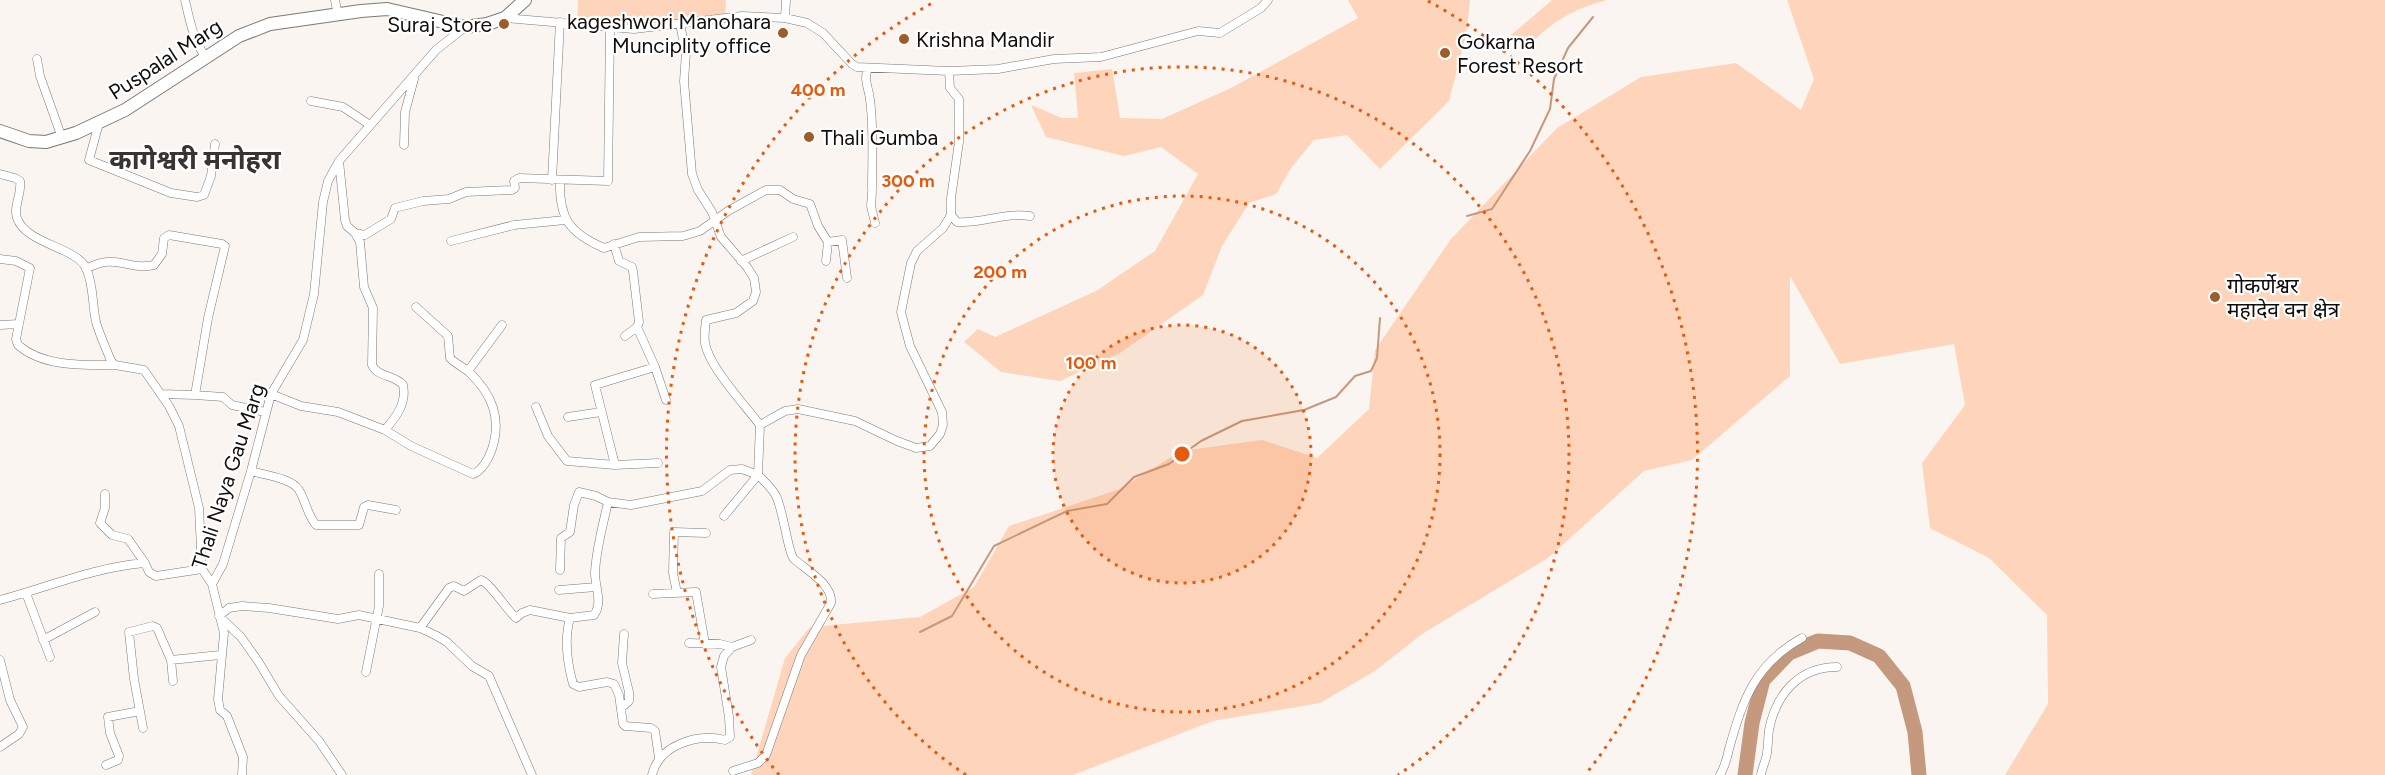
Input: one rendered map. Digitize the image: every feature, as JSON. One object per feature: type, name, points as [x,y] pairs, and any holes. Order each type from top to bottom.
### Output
[{"type":"main road","name":"Puspalal Marg","points":[[0,132],[29,141],[46,142],[99,123],[161,88],[205,57],[256,28],[288,21],[387,9],[465,27],[487,24],[505,18],[525,0]]},
{"type":"street","points":[[185,0],[193,35],[205,57]]},
{"type":"street","points":[[335,0],[338,16]]},
{"type":"street","points":[[785,18],[786,0]]},
{"type":"street","points":[[505,18],[634,29],[713,18],[742,16],[785,18],[807,23],[823,33],[852,64],[868,68],[949,71],[998,69],[1054,59],[1101,57],[1198,31],[1220,33],[1261,8],[1268,0]]},
{"type":"street","points":[[560,22],[556,181],[565,220],[589,242],[604,248],[639,237],[683,236],[700,231],[728,211],[748,201],[752,196],[766,190],[780,190],[793,199],[810,204],[818,226],[828,242],[826,261]]},
{"type":"street","points":[[680,24],[686,53],[684,81],[692,174],[698,190],[712,212],[721,237],[754,278],[756,292],[753,301],[736,313],[706,320],[705,343],[708,352],[725,379],[760,425],[758,475],[724,516]]},
{"type":"street","name":"Thali Naya Gau Marg","points":[[242,775],[243,757],[227,716],[220,710],[218,699],[220,655],[224,633],[212,584],[223,564],[271,394],[303,340],[314,294],[325,191],[339,161],[414,78],[436,50],[465,27]]},
{"type":"street","points":[[355,233],[365,235],[391,219],[395,208],[449,199],[466,192],[512,190],[515,188],[514,181],[519,178],[608,181],[610,28]]},
{"type":"street","points":[[37,59],[40,76],[62,138]]},
{"type":"street","points":[[868,68],[865,81],[870,102],[873,143],[871,206],[875,223]]},
{"type":"street","points":[[760,425],[785,411],[798,409],[855,421],[916,448],[930,446],[940,434],[943,425],[942,412],[910,346],[901,312],[911,263],[917,251],[943,228],[951,215],[960,129],[959,99],[950,88],[949,71]]},
{"type":"street","points":[[404,145],[405,112],[414,78]]},
{"type":"street","points":[[311,100],[343,107],[370,125]]},
{"type":"street","points":[[99,123],[89,160],[171,193],[197,197],[204,195],[211,176],[215,144]]},
{"type":"street","points":[[339,161],[345,220],[360,242],[364,287],[373,308],[372,364],[377,372],[399,380],[404,391],[399,413],[385,430]]},
{"type":"street","points":[[0,174],[15,178],[20,182],[21,188],[16,207],[16,216],[20,224],[49,246],[80,260],[86,269],[96,322],[111,361],[115,365]]},
{"type":"street","points":[[951,215],[957,222],[971,223],[1021,214],[1030,216]]},
{"type":"street","points":[[451,241],[514,225],[565,220]]},
{"type":"street","points":[[86,269],[110,260],[130,265],[154,265],[162,254],[164,238],[169,235],[222,243],[225,246],[208,318],[195,395]]},
{"type":"street","points":[[741,261],[793,237]]},
{"type":"street","points":[[828,242],[842,240],[847,278]]},
{"type":"street","points":[[614,244],[619,261],[632,267],[633,271],[639,322],[637,327],[625,336]]},
{"type":"street","points":[[0,259],[16,261],[30,268],[16,339],[18,345],[41,359],[62,363],[115,365],[144,370],[161,394],[179,426],[199,508],[202,568],[212,584]]},
{"type":"street","points":[[271,394],[301,406],[338,412],[385,430],[411,446],[466,473],[477,473],[490,455],[497,425],[496,411],[490,399],[468,371],[450,358],[448,336],[416,307]]},
{"type":"street","points":[[0,325],[20,324]]},
{"type":"street","points":[[468,371],[502,325]]},
{"type":"street","points":[[637,327],[655,367],[666,400]]},
{"type":"street","points":[[615,465],[595,386],[655,367]]},
{"type":"street","points":[[161,394],[223,398],[232,405],[265,412]]},
{"type":"street","points":[[536,407],[548,436],[567,461],[615,465],[658,463]]},
{"type":"street","points":[[568,417],[601,412]]},
{"type":"street","points":[[560,570],[561,538],[570,532],[577,493],[582,492],[608,502],[624,505],[649,503],[702,491],[730,470],[742,469],[758,475],[776,496],[788,532],[790,553],[827,589],[832,597],[831,603],[801,655],[766,755],[758,763],[734,771]]},
{"type":"street","points":[[251,471],[297,487],[316,525],[359,525],[366,505],[396,510]]},
{"type":"street","points":[[105,494],[105,508],[100,523],[112,535],[128,539],[145,562],[149,572],[156,576],[202,568]]},
{"type":"street","points":[[420,627],[449,588],[454,586],[464,591],[481,580],[488,583],[499,600],[516,618],[530,610],[570,618],[586,617],[597,612],[597,563],[608,502]]},
{"type":"street","points":[[677,593],[673,573],[674,532],[706,533]]},
{"type":"street","points":[[0,600],[73,577],[145,562]]},
{"type":"street","points":[[366,672],[377,618],[379,574]]},
{"type":"street","points":[[559,590],[596,586]]},
{"type":"street","points":[[653,594],[696,592],[705,644]]},
{"type":"street","points":[[26,593],[50,657]]},
{"type":"street","points":[[342,775],[319,741],[279,696],[241,637],[219,616],[229,608],[242,606],[270,608],[338,619],[359,615],[420,627],[447,642],[472,666],[489,676],[532,775]]},
{"type":"street","points":[[43,640],[95,612]]},
{"type":"street","points":[[570,618],[566,636],[568,667],[573,684],[579,687],[611,682],[614,684],[619,695],[623,724],[651,728],[655,731],[659,758]]},
{"type":"street","points":[[143,728],[129,632],[155,626],[171,660],[173,681]]},
{"type":"street","points":[[621,708],[629,701],[622,663],[624,634]]},
{"type":"street","points":[[1720,775],[1727,763],[1748,692],[1759,673],[1774,656],[1802,638]]},
{"type":"street","points":[[652,775],[659,758],[668,750],[690,740],[716,738],[725,740],[730,737],[729,717],[720,667],[724,656],[732,647],[751,640]]},
{"type":"street","points":[[689,643],[720,644],[732,647]]},
{"type":"street","points":[[171,660],[220,655]]},
{"type":"street","points":[[0,660],[9,700],[23,727],[19,734],[0,747]]},
{"type":"street","points":[[1761,775],[1767,754],[1770,727],[1779,700],[1795,680],[1808,672],[1822,667],[1837,666]]},
{"type":"street","points":[[106,765],[118,760],[119,756],[110,734],[108,717],[140,711]]},
{"type":"shaded area","points":[[578,0],[726,0],[725,18],[615,25],[577,21]]},
{"type":"shaded area","points":[[1348,0],[1470,0],[1466,35],[1449,101],[1380,169],[1347,135],[1314,140],[1291,168],[1276,194],[1249,203],[1222,246],[1203,295],[1120,353],[1060,381],[1001,372],[964,342],[978,329],[995,337],[1096,291],[1155,251],[1198,174],[1161,147],[1124,156],[1046,137],[1031,105],[1062,118],[1078,118],[1074,73],[1112,69],[1120,118],[1162,119],[1231,88],[1358,18]]},
{"type":"shaded area","points":[[1552,0],[1607,0],[1563,18],[1527,47],[1511,35]]},
{"type":"shaded area","points":[[1787,0],[2385,0],[2385,775],[2005,775],[2048,704],[2047,615],[1989,558],[1930,528],[1922,463],[1965,405],[1954,344],[1840,364],[1790,276],[1790,376],[1692,460],[1644,471],[1548,558],[1422,634],[1375,671],[1320,703],[1213,721],[1073,775],[751,775],[785,658],[810,627],[920,617],[974,587],[1009,526],[1120,489],[1181,451],[1262,440],[1317,458],[1369,409],[1375,350],[1451,239],[1557,128],[1641,77],[1736,63],[1801,110],[1814,79]]},
{"type":"waterway","points":[[1467,216],[1492,209],[1530,151],[1550,109],[1554,79],[1568,48],[1593,17]]},
{"type":"waterway","points":[[920,632],[952,616],[994,546],[1067,511],[1107,504],[1134,477],[1169,464],[1201,441],[1242,421],[1304,410],[1336,397],[1355,376],[1371,371],[1377,358],[1380,318]]},
{"type":"waterway","points":[[1745,775],[1752,723],[1763,680],[1789,653],[1818,641],[1850,643],[1879,656],[1903,686],[1915,732],[1919,775]]},
{"type":"place","name":"Suraj Store","points":[[504,24]]},
{"type":"place","name":"kageshwori Manohara Munciplity office","points":[[783,33]]},
{"type":"place","name":"Krishna Mandir","points":[[904,39]]},
{"type":"place","name":"Gokarna Forest Resort","points":[[1445,53]]},
{"type":"place","name":"Thali Gumba","points":[[809,137]]},
{"type":"place","name":"गोकर्णेश्वर महादेव वन क्षेत्र","points":[[2215,297]]},
{"type":"district","name":"कागेश्वरी मनोहरा","points":[[195,159]]}]
